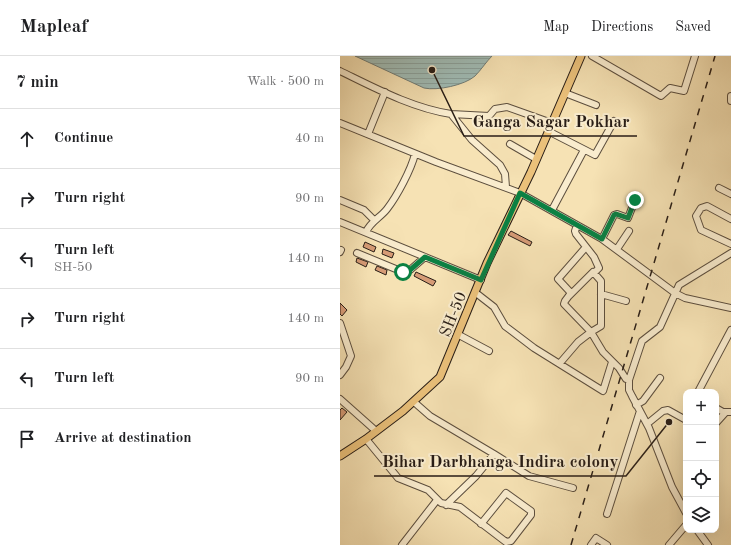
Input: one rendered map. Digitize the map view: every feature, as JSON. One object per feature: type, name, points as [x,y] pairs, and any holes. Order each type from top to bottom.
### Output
[{"type":"main road","name":"SH-50","points":[[340,456],[366,439],[414,402],[440,377],[481,280],[581,56]]},
{"type":"street","points":[[592,56],[661,96],[670,88],[684,91],[696,56]]},
{"type":"street","points":[[340,71],[385,92],[427,109],[451,114],[489,116],[495,110],[507,107],[552,123]]},
{"type":"street","points":[[368,134],[385,92]]},
{"type":"street","points":[[565,93],[596,105]]},
{"type":"street","points":[[731,96],[731,101]]},
{"type":"street","points":[[451,114],[472,140],[500,165],[505,174],[506,187]]},
{"type":"street","points":[[548,131],[593,155],[597,154],[614,121]]},
{"type":"street","points":[[340,122],[415,154],[520,193],[602,239],[675,293],[685,298],[731,308]]},
{"type":"street","points":[[510,144],[536,159]]},
{"type":"street","points":[[552,210],[584,150]]},
{"type":"street","points":[[366,232],[374,220],[389,206],[411,167],[415,154]]},
{"type":"street","points":[[719,188],[731,194]]},
{"type":"street","points":[[340,200],[364,210],[374,220]]},
{"type":"street","points":[[602,239],[614,215],[616,214],[628,218],[635,200]]},
{"type":"street","points":[[731,219],[707,206],[701,208],[696,216],[701,230],[731,244]]},
{"type":"street","points":[[340,222],[481,280]]},
{"type":"street","points":[[560,363],[578,342],[601,326],[601,281],[594,273],[599,267],[575,231],[577,225]]},
{"type":"street","points":[[617,249],[629,231]]},
{"type":"street","points":[[569,296],[570,292],[558,279],[586,247]]},
{"type":"street","points":[[357,253],[403,272],[410,270],[425,257]]},
{"type":"street","points":[[683,507],[672,487],[647,424],[629,390],[629,380],[642,342],[660,327],[679,284],[731,253]]},
{"type":"street","points":[[593,272],[564,301],[564,304],[591,332],[603,352],[619,368],[626,379],[629,380]]},
{"type":"street","points":[[476,293],[494,307],[505,326],[534,348],[603,391],[612,362]]},
{"type":"street","points":[[601,294],[626,301]]},
{"type":"street","points":[[340,323],[351,356],[340,375]]},
{"type":"street","points":[[700,389],[731,330]]},
{"type":"street","points":[[459,335],[489,351]]},
{"type":"street","points":[[636,405],[644,401],[660,378]]},
{"type":"street","points":[[341,401],[376,431]]},
{"type":"street","points":[[414,402],[430,416],[529,476],[573,488]]},
{"type":"street","points":[[647,424],[666,410],[671,410],[683,418]]},
{"type":"street","points":[[608,514],[640,411]]},
{"type":"street","points":[[719,420],[728,412]]},
{"type":"street","points":[[366,439],[398,478],[428,490],[437,500],[446,505],[460,507],[481,524],[504,541],[509,542],[531,515],[531,511],[506,493],[481,524]]},
{"type":"street","points":[[446,505],[476,476],[494,454]]},
{"type":"street","points":[[402,545],[437,500]]},
{"type":"street","points":[[669,545],[683,529]]},
{"type":"street","points":[[699,533],[708,545]]},
{"type":"street","points":[[591,545],[596,538],[607,545]]},
{"type":"water","points":[[355,56],[492,56],[475,76],[465,82],[458,85],[430,89],[424,88]]},
{"type":"building","points":[[511,231],[532,242],[530,246],[508,235]]},
{"type":"building","points":[[365,242],[376,247],[374,252],[363,247]]},
{"type":"building","points":[[383,249],[394,253],[392,258],[382,254]]},
{"type":"building","points":[[357,258],[368,262],[366,267],[356,262]]},
{"type":"building","points":[[377,266],[387,270],[386,275],[375,270]]},
{"type":"building","points":[[416,272],[436,281],[433,286],[414,276]]},
{"type":"building","points":[[340,303],[347,310],[342,316],[340,314]]},
{"type":"building","points":[[342,408],[347,412],[340,420],[340,410]]},
{"type":"railway","points":[[571,545],[715,56]]},
{"type":"place","name":"Ganga Sagar Pokhar","points":[[432,70]]},
{"type":"place","name":"Bihar Darbhanga Indira colony","points":[[669,422]]},
{"type":"route","points":[[403,272],[410,270],[425,257],[481,280],[487,263],[520,193],[602,239],[615,214],[626,218],[629,217],[635,200]]}]
